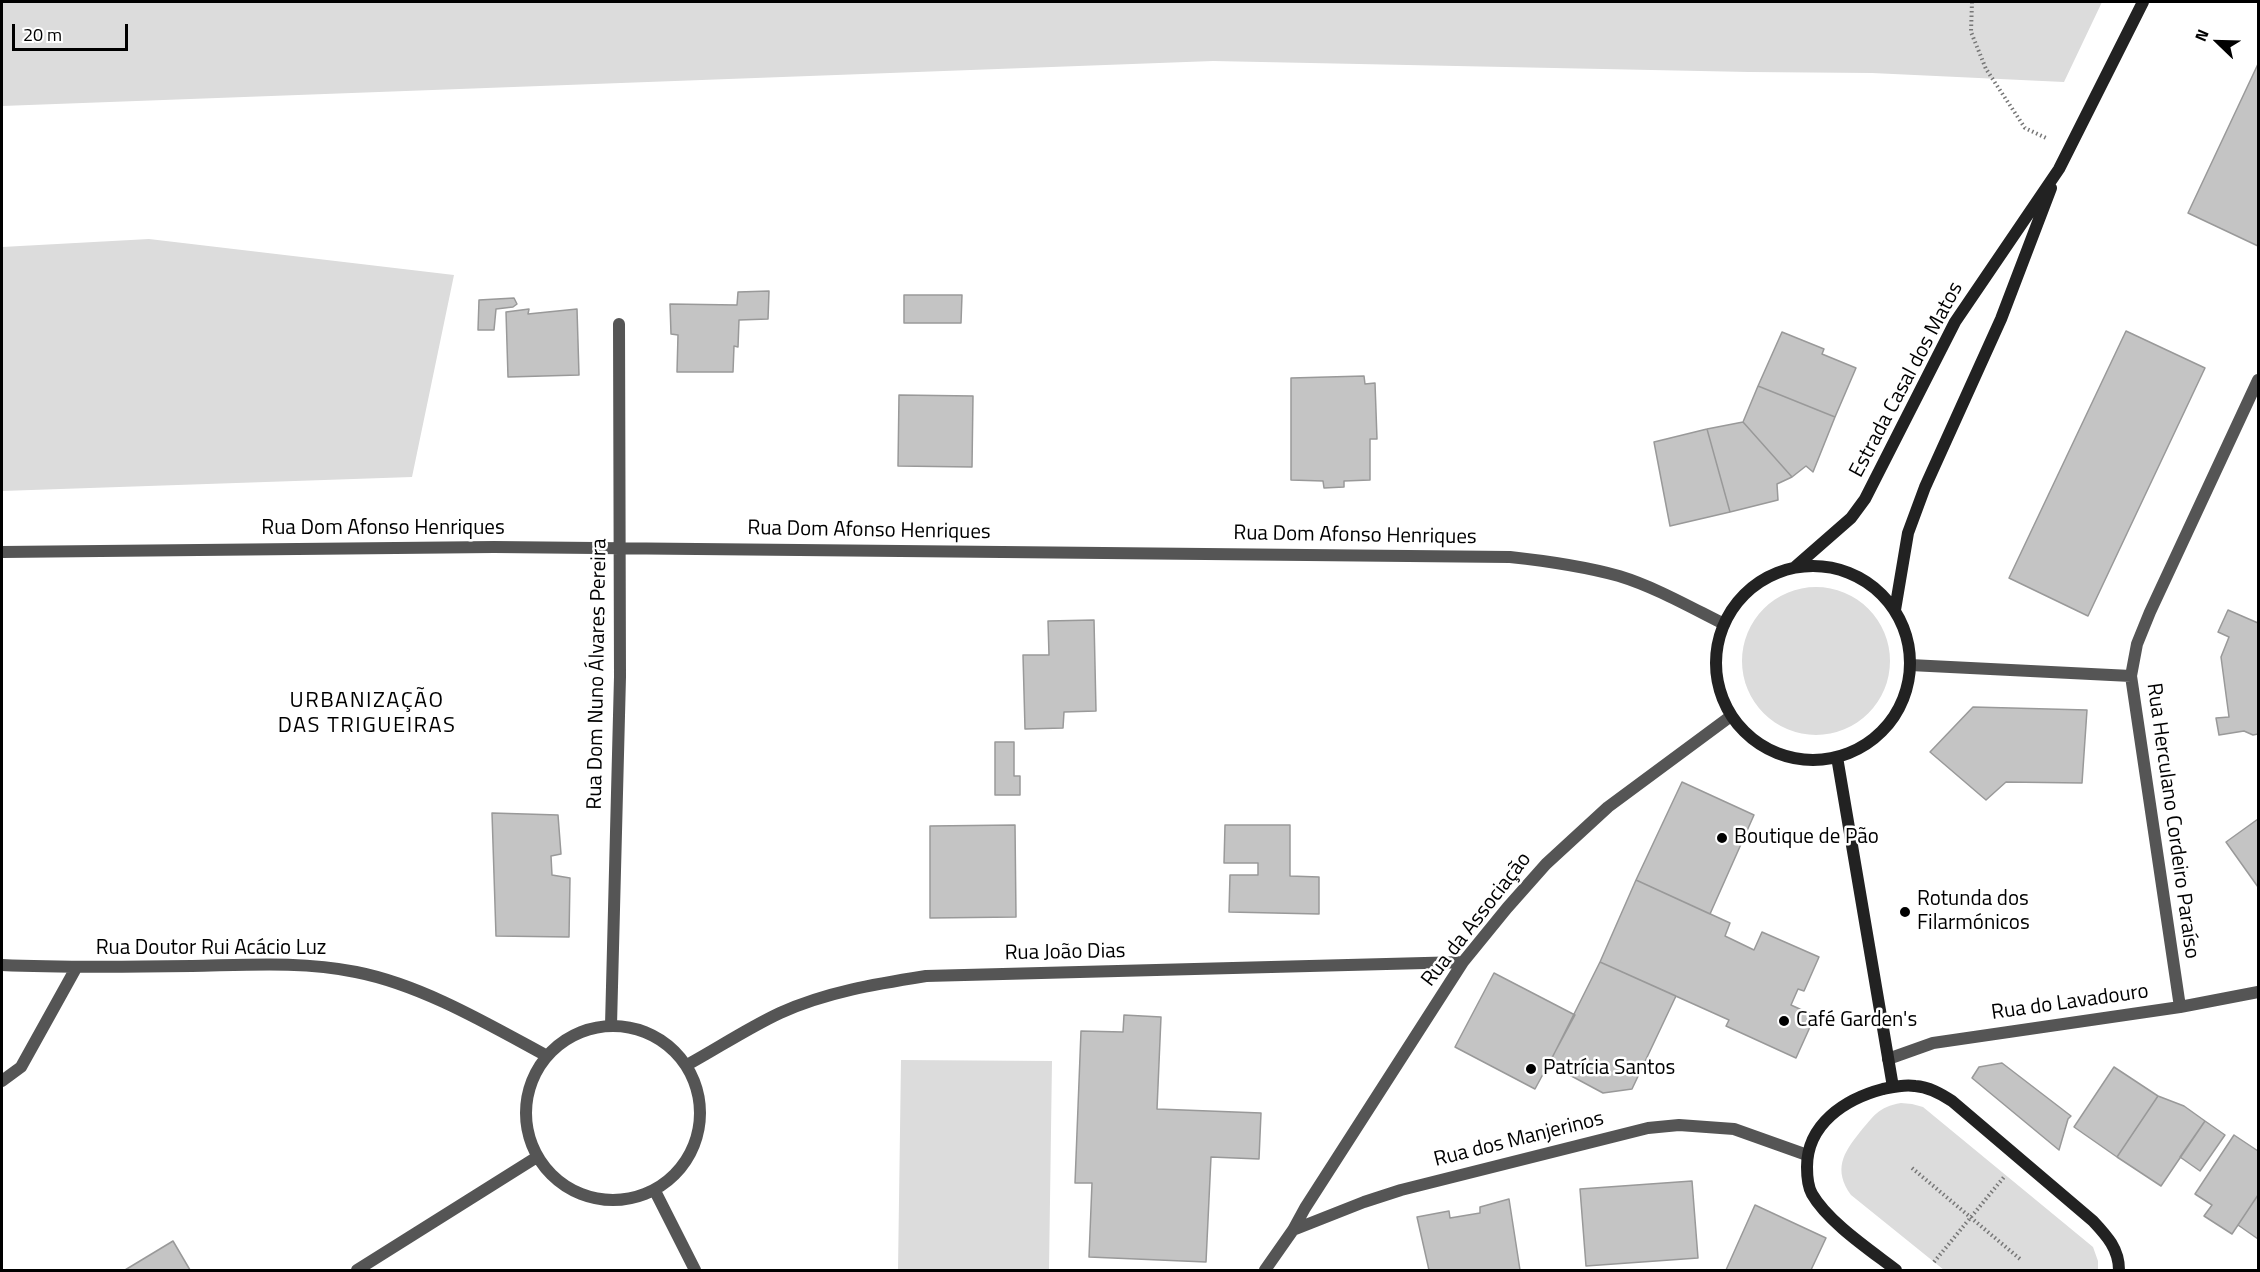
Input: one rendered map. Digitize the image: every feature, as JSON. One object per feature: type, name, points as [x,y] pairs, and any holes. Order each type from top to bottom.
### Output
[{"type":"street","name":"Estrada Casal dos Matos","points":[[1894,610],[1908,533],[1925,487],[2001,319],[2059,169],[2143,2]]},
{"type":"street","name":"Estrada Casal dos Matos","points":[[1795,567],[1851,518],[1865,500],[1955,322],[2059,169]]},
{"type":"street","name":"Rua Dom Nuno Álvares Pereira","points":[[611,1025],[620,677],[619,324]]},
{"type":"street","name":"Rua Herculano Cordeiro Paraíso","points":[[2180,1007],[2131,676],[2137,644],[2150,612],[2259,380]]},
{"type":"street","name":"Rua Dom Afonso Henriques","points":[[2,552],[483,548],[1510,557],[1563,564],[1620,577],[1724,624]]},
{"type":"street","points":[[1824,566],[1852,573],[1876,588],[1894,610],[1906,636],[1910,665],[1904,697],[1887,726],[1861,748],[1830,759],[1802,760],[1774,753],[1749,738],[1731,716],[1718,687],[1715,655],[1724,624],[1741,597],[1766,578],[1795,567],[1824,566]]},
{"type":"street","points":[[1910,665],[2131,676]]},
{"type":"street","name":"Rua da Associação","points":[[1293,1230],[1463,962],[1546,864],[1608,807],[1731,716]]},
{"type":"street","points":[[1837,757],[1893,1087]]},
{"type":"street","name":"Rua João Dias","points":[[687,1065],[779,1014],[817,999],[866,986],[926,976],[1463,962]]},
{"type":"street","name":"Rua Doutor Rui Acácio Luz","points":[[2,965],[76,968],[307,965],[358,972],[455,1008],[546,1056]]},
{"type":"street","points":[[2,1081],[21,1067],[76,968]]},
{"type":"street","name":"Rua do Lavadouro","points":[[1888,1059],[1934,1043],[2180,1007],[2259,992]]},
{"type":"street","points":[[611,1025],[640,1029],[667,1043],[687,1065],[699,1092],[701,1121],[693,1149],[678,1173],[655,1191],[629,1200],[602,1201],[576,1193],[554,1178],[537,1157],[527,1132],[526,1105],[532,1079],[546,1056],[565,1040],[587,1029],[611,1025]]},
{"type":"street","points":[[1896,1270],[1825,1212],[1811,1192],[1807,1172],[1807,1155],[1823,1122],[1834,1111],[1860,1097],[1893,1087],[1913,1085],[1928,1088],[1952,1101],[2093,1221],[2108,1237],[2116,1251],[2119,1270]]},
{"type":"street","name":"Rua dos Manjerinos","points":[[1293,1230],[1401,1190],[1648,1128],[1679,1125],[1734,1129],[1807,1155]]},
{"type":"street","points":[[357,1270],[537,1157]]},
{"type":"street","points":[[655,1191],[695,1270]]},
{"type":"street","points":[[1265,1270],[1293,1230]]},
{"type":"path","points":[[1972,2],[1971,32],[1986,69],[2025,128],[2069,149]]},
{"type":"path","points":[[1912,1168],[2020,1259]]},
{"type":"path","points":[[1934,1262],[2006,1175]]},
{"type":"shaded area","points":[[2,2],[2102,2],[2064,82],[1872,73],[1213,61],[2,106]]},
{"type":"shaded area","points":[[149,239],[454,275],[412,477],[2,491],[2,247]]},
{"type":"shaded area","points":[[1816,587],[1844,593],[1868,609],[1884,633],[1890,661],[1884,689],[1868,713],[1844,729],[1816,735],[1788,729],[1764,713],[1748,689],[1742,661],[1748,633],[1764,609],[1788,593]]},
{"type":"shaded area","points":[[901,1060],[1052,1061],[1049,1270],[898,1270]]},
{"type":"shaded area","points":[[1901,1103],[1923,1107],[2093,1247],[2098,1261],[2098,1270],[1944,1270],[1851,1195],[1842,1178],[1841,1170],[1849,1147],[1877,1113]]},
{"type":"building","points":[[2258,64],[2258,246],[2188,213]]},
{"type":"building","points":[[769,291],[768,319],[739,320],[738,347],[734,346],[733,372],[677,372],[678,335],[671,334],[670,304],[737,305],[738,292]]},
{"type":"building","points":[[904,295],[962,295],[961,323],[904,323]]},
{"type":"building","points":[[514,298],[517,304],[513,307],[496,309],[494,330],[478,330],[479,300]]},
{"type":"building","points":[[529,309],[528,314],[577,309],[579,375],[508,377],[506,312]]},
{"type":"building","points":[[2126,331],[2205,368],[2088,616],[2009,578]]},
{"type":"building","points":[[1782,332],[1824,349],[1822,354],[1856,368],[1835,417],[1758,386]]},
{"type":"building","points":[[1364,376],[1365,384],[1375,383],[1377,439],[1370,439],[1370,480],[1344,481],[1344,487],[1324,488],[1323,481],[1291,480],[1291,378]]},
{"type":"building","points":[[1758,386],[1835,417],[1813,472],[1806,466],[1792,477],[1743,422]]},
{"type":"building","points":[[899,395],[973,396],[972,467],[898,466]]},
{"type":"building","points":[[1743,422],[1792,477],[1777,484],[1778,500],[1730,512],[1707,429]]},
{"type":"building","points":[[1707,429],[1730,512],[1670,526],[1654,442]]},
{"type":"building","points":[[2228,610],[2258,623],[2258,734],[2253,735],[2244,731],[2219,735],[2216,718],[2229,717],[2221,657],[2229,637],[2218,632]]},
{"type":"building","points":[[1094,620],[1096,711],[1064,712],[1063,728],[1025,729],[1023,655],[1049,655],[1048,621]]},
{"type":"building","points":[[1973,707],[2087,710],[2082,783],[2006,782],[1986,800],[1930,752]]},
{"type":"building","points":[[995,742],[1014,742],[1014,776],[1020,776],[1020,795],[995,795]]},
{"type":"building","points":[[1682,782],[1754,815],[1710,914],[1636,880]]},
{"type":"building","points":[[492,813],[558,815],[561,854],[551,856],[552,875],[570,878],[569,937],[496,936]]},
{"type":"building","points":[[2258,819],[2258,887],[2226,842]]},
{"type":"building","points":[[1015,825],[1016,917],[930,918],[930,826]]},
{"type":"building","points":[[1225,825],[1290,825],[1290,876],[1319,877],[1319,914],[1229,912],[1230,875],[1258,875],[1258,863],[1224,863]]},
{"type":"building","points":[[1636,880],[1730,923],[1725,936],[1754,950],[1762,932],[1819,957],[1804,991],[1798,989],[1791,1005],[1815,1016],[1796,1058],[1726,1026],[1729,1020],[1600,962]]},
{"type":"building","points":[[1600,962],[1676,996],[1632,1089],[1603,1093],[1549,1064]]},
{"type":"building","points":[[1494,973],[1575,1015],[1535,1089],[1455,1047]]},
{"type":"building","points":[[1124,1015],[1161,1017],[1157,1109],[1261,1113],[1259,1159],[1211,1157],[1206,1262],[1089,1257],[1092,1183],[1075,1183],[1081,1031],[1123,1032]]},
{"type":"building","points":[[2002,1063],[2071,1116],[2068,1119],[2059,1150],[1972,1078],[1979,1067]]},
{"type":"building","points":[[2114,1067],[2158,1096],[2117,1157],[2074,1127]]},
{"type":"building","points":[[2158,1096],[2184,1106],[2205,1121],[2161,1186],[2117,1157]]},
{"type":"building","points":[[2205,1121],[2225,1135],[2200,1171],[2180,1157]]},
{"type":"building","points":[[2234,1135],[2258,1151],[2258,1195],[2232,1234],[2204,1216],[2212,1205],[2195,1194]]},
{"type":"building","points":[[1692,1181],[1698,1258],[1586,1266],[1580,1189]]},
{"type":"building","points":[[2258,1195],[2258,1239],[2238,1225]]},
{"type":"building","points":[[1509,1199],[1520,1270],[1429,1270],[1417,1217],[1449,1211],[1450,1218],[1480,1213],[1480,1207]]},
{"type":"building","points":[[1755,1205],[1826,1238],[1811,1270],[1726,1270]]},
{"type":"building","points":[[173,1241],[190,1270],[125,1270]]},
{"type":"place","name":"Boutique de Pão","points":[[1722,838]]},
{"type":"place","name":"Rotunda dos Filarmónicos","points":[[1905,912]]},
{"type":"place","name":"Café Garden's","points":[[1784,1021]]},
{"type":"place","name":"Patrícia Santos","points":[[1531,1069]]},
{"type":"district","name":"URBANIZAÇÃO DAS TRIGUEIRAS","points":[[367,714]]}]
